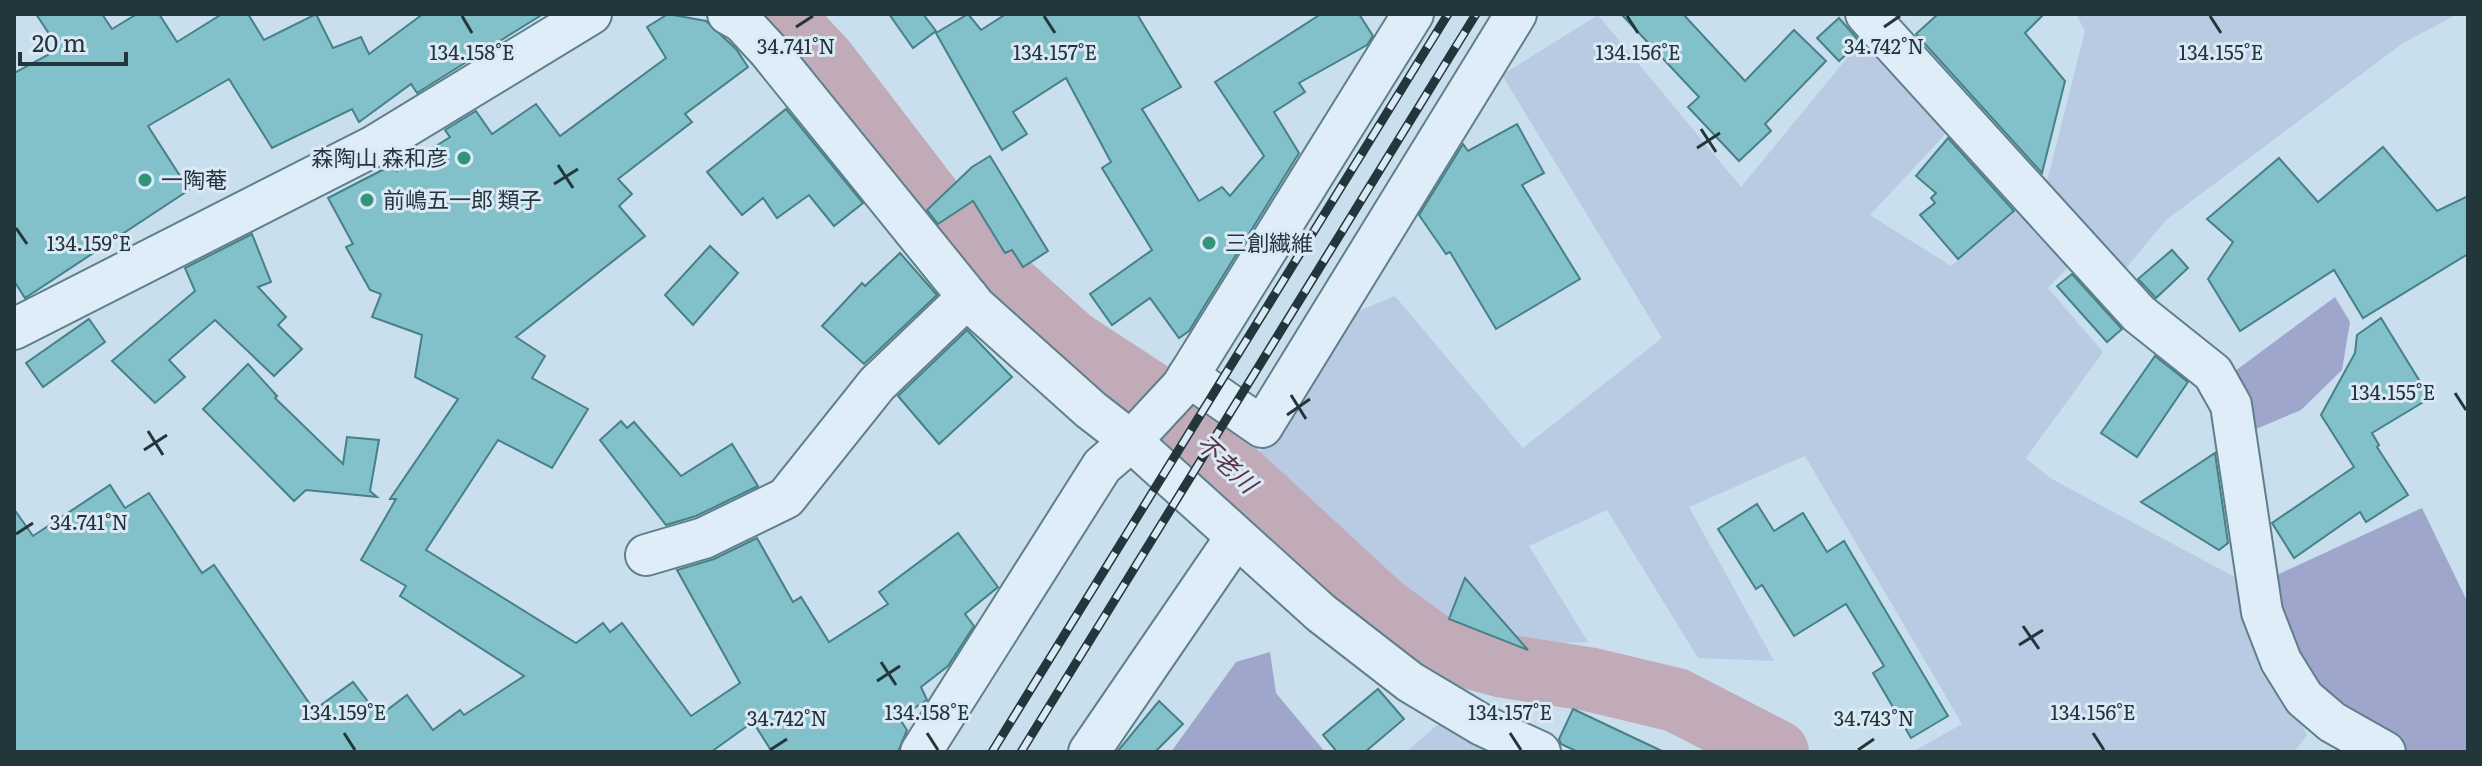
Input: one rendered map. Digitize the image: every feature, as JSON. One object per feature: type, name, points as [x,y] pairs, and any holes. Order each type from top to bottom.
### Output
[{"type":"street","points":[[14,329],[374,146],[591,14]]},
{"type":"street","points":[[728,14],[742,22],[768,50],[968,297],[1091,410],[1138,433],[1236,537],[1321,613],[1410,682],[1482,725],[1540,752]]},
{"type":"street","points":[[921,752],[1102,466],[1138,433],[1185,381],[1413,14]]},
{"type":"street","points":[[1185,381],[1262,427],[1516,14]]},
{"type":"street","points":[[1866,14],[2139,314],[2213,373],[2231,405],[2262,612],[2281,661],[2304,698],[2332,722],[2385,752]]},
{"type":"street","points":[[646,555],[704,538],[786,498],[877,384],[968,297]]},
{"type":"street","points":[[1089,752],[1236,537]]},
{"type":"shaded area","points":[[2076,14],[2458,14],[2403,43],[2166,220],[2122,273],[2046,185],[2085,31]]},
{"type":"shaded area","points":[[1598,15],[1741,187],[1866,35],[1951,128],[1870,215],[1951,266],[2024,204],[2072,263],[2048,288],[2103,352],[2026,458],[2050,478],[2244,582],[2250,621],[2307,735],[2294,752],[1912,752],[1962,724],[1805,456],[1689,507],[1774,661],[1698,658],[1607,510],[1529,546],[1588,642],[1501,646],[1435,625],[1382,580],[1257,456],[1346,316],[1395,296],[1523,448],[1662,338],[1502,75]]},
{"type":"shaded area","points":[[2335,297],[2350,322],[2342,370],[2301,410],[2256,429],[2227,377]]},
{"type":"shaded area","points":[[2422,508],[2468,603],[2468,752],[2411,752],[2342,712],[2295,664],[2268,579]]},
{"type":"shaded area","points":[[1270,652],[1276,693],[1325,752],[1171,752],[1236,662]]},
{"type":"shaded area","points":[[1443,720],[1514,752],[1406,752]]},
{"type":"building","points":[[36,14],[102,14],[112,29],[137,14],[159,14],[177,42],[222,14],[248,14],[264,40],[316,14],[333,48],[361,37],[369,54],[423,14],[543,14],[417,93],[411,84],[359,122],[352,109],[272,148],[229,79],[148,126],[189,190],[25,298],[14,281],[14,73],[59,49]]},
{"type":"building","points":[[668,14],[706,21],[736,49],[748,67],[685,114],[692,122],[618,179],[632,194],[619,206],[645,236],[516,337],[545,356],[532,378],[588,409],[552,468],[498,440],[426,550],[576,643],[603,623],[610,632],[622,623],[691,716],[740,683],[677,570],[714,559],[757,538],[793,602],[801,597],[829,642],[888,604],[879,592],[958,533],[998,587],[965,614],[974,626],[948,666],[921,687],[927,700],[899,718],[907,730],[898,752],[772,752],[753,722],[711,752],[14,752],[14,509],[33,536],[110,485],[125,508],[149,493],[202,573],[214,565],[314,710],[353,682],[379,716],[407,695],[433,730],[460,710],[464,715],[524,676],[400,596],[406,586],[361,560],[396,499],[390,499],[458,399],[415,377],[422,335],[372,317],[381,294],[370,290],[346,247],[353,244],[328,198],[394,164],[397,171],[450,137],[445,130],[476,111],[492,134],[536,104],[560,136],[666,58],[647,27]]},
{"type":"building","points":[[889,14],[923,14],[936,31],[913,48]]},
{"type":"building","points":[[968,14],[981,30],[1006,14],[1137,14],[1181,87],[1142,109],[1199,201],[1222,187],[1230,196],[1264,156],[1215,82],[1321,14],[1359,14],[1373,36],[1367,45],[1299,83],[1305,92],[1274,112],[1299,153],[1189,331],[1179,338],[1150,298],[1112,325],[1090,294],[1152,250],[1102,168],[1111,162],[1066,78],[1013,112],[1027,134],[1002,150],[936,33]]},
{"type":"building","points":[[1621,14],[1683,14],[1745,81],[1794,30],[1826,61],[1765,124],[1771,131],[1739,161],[1688,107],[1699,97]]},
{"type":"building","points":[[1938,14],[2044,14],[2025,33],[2065,81],[2042,173],[1916,34]]},
{"type":"building","points":[[1839,18],[1860,42],[1839,61],[1817,38]]},
{"type":"building","points":[[786,109],[863,203],[834,226],[809,195],[777,218],[763,198],[742,215],[707,172]]},
{"type":"building","points":[[1517,124],[1544,173],[1522,185],[1580,279],[1496,329],[1450,252],[1446,254],[1419,215],[1463,144],[1468,151]]},
{"type":"building","points":[[1948,138],[2014,211],[1958,259],[1920,215],[1935,203],[1931,198],[1936,193],[1916,176]]},
{"type":"building","points":[[2383,147],[2437,211],[2468,196],[2468,254],[2363,318],[2334,270],[2240,331],[2208,279],[2233,242],[2207,219],[2279,158],[2318,202]]},
{"type":"building","points":[[990,156],[1048,251],[1023,267],[1012,250],[1005,253],[973,201],[938,224],[927,210],[972,167]]},
{"type":"building","points":[[252,234],[271,282],[258,287],[286,317],[278,325],[302,349],[274,376],[215,320],[169,360],[185,377],[155,403],[112,361],[195,291],[185,268]]},
{"type":"building","points":[[710,246],[738,273],[693,325],[665,295]]},
{"type":"building","points":[[2172,250],[2188,268],[2156,298],[2138,279]]},
{"type":"building","points":[[900,253],[937,295],[864,364],[822,326],[862,283],[865,286]]},
{"type":"building","points":[[2072,274],[2122,329],[2107,342],[2057,286]]},
{"type":"building","points":[[2381,318],[2430,398],[2372,433],[2379,445],[2377,447],[2408,495],[2366,522],[2360,512],[2294,558],[2272,523],[2354,467],[2321,415],[2355,353],[2357,335]]},
{"type":"building","points":[[89,319],[105,342],[43,387],[26,363]]},
{"type":"building","points":[[967,330],[1012,377],[939,444],[898,396]]},
{"type":"building","points":[[2155,356],[2188,382],[2137,457],[2101,433]]},
{"type":"building","points":[[248,364],[277,396],[275,398],[343,464],[347,437],[379,440],[370,491],[377,497],[306,490],[294,501],[203,409]]},
{"type":"building","points":[[621,421],[627,428],[634,422],[681,476],[732,444],[758,486],[696,516],[666,525],[600,440]]},
{"type":"building","points":[[2215,453],[2228,543],[2219,550],[2141,502]]},
{"type":"building","points":[[1757,504],[1774,531],[1803,513],[1827,552],[1844,541],[1948,716],[1911,738],[1873,673],[1884,666],[1846,604],[1794,636],[1762,585],[1756,589],[1718,529]]},
{"type":"building","points":[[1465,578],[1528,650],[1449,619]]},
{"type":"building","points":[[1378,689],[1404,719],[1365,752],[1337,752],[1323,735]]},
{"type":"building","points":[[1159,701],[1183,724],[1155,752],[1117,752]]},
{"type":"building","points":[[1573,709],[1664,752],[1578,752],[1561,744],[1559,739]]},
{"type":"waterway","name":"不老川","points":[[780,14],[824,61],[969,250],[1072,342],[1147,391],[1383,609],[1437,648],[1504,666],[1588,679],[1676,700],[1777,752]]},
{"type":"railway","points":[[992,752],[1448,14]]},
{"type":"railway","points":[[1021,752],[1476,14]]},
{"type":"place","name":"森陶山 森和彦","points":[[464,158]]},
{"type":"place","name":"一陶菴","points":[[145,180]]},
{"type":"place","name":"前嶋五一郎 類子","points":[[367,200]]},
{"type":"place","name":"三創繊維","points":[[1209,243]]}]
